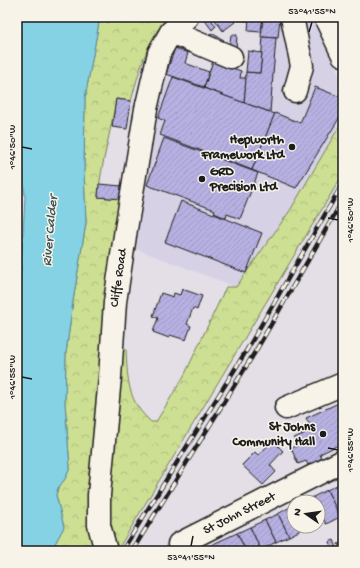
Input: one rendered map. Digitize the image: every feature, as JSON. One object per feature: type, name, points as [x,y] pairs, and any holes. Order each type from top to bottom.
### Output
[{"type":"street","name":"Cliffe Road","points":[[106,551],[102,541],[100,525],[99,495],[110,377],[115,302],[127,255],[146,110],[159,53],[171,32],[187,17]]},
{"type":"street","points":[[292,17],[302,66],[295,91]]},
{"type":"street","points":[[326,17],[343,55]]},
{"type":"street","points":[[171,32],[231,57]]},
{"type":"street","points":[[286,408],[343,384]]},
{"type":"street","name":"St John Street","points":[[184,548],[343,461]]},
{"type":"shaded area","points":[[280,17],[311,17],[343,82],[343,120],[291,209],[236,287],[131,247],[163,73],[204,88],[213,61],[246,72],[248,51],[262,53],[261,37],[278,38]]},
{"type":"green space","points":[[100,17],[170,17],[162,24],[150,44],[131,101],[116,99],[99,185],[98,197],[121,199],[112,243],[88,508],[101,551],[51,551],[64,527],[56,495],[58,488],[65,479],[70,468],[65,403],[66,353],[86,223],[84,172],[85,98]]},
{"type":"green space","points":[[343,120],[343,174],[117,551],[115,551],[108,536],[108,495],[117,353],[126,349],[128,381],[132,396],[140,410],[151,422],[156,422],[185,374],[226,287],[236,287],[291,209]]},
{"type":"water","name":"River Calder","points":[[21,17],[100,17],[85,98],[84,172],[86,223],[66,353],[65,403],[70,468],[65,479],[58,488],[56,495],[64,527],[51,551],[17,551],[17,324],[25,197],[17,103]]},
{"type":"building","points":[[209,17],[216,26],[212,30],[203,18]]},
{"type":"building","points":[[213,17],[232,17],[235,22],[223,31]]},
{"type":"building","points":[[238,17],[249,17],[249,21],[237,20]]},
{"type":"building","points":[[249,17],[263,17],[261,32],[248,31]]},
{"type":"building","points":[[263,17],[280,17],[278,38],[261,37]]},
{"type":"building","points":[[211,33],[224,40],[220,47],[207,39]]},
{"type":"building","points":[[231,35],[237,35],[236,50],[229,49]]},
{"type":"building","points":[[263,37],[276,38],[270,112],[244,103],[246,72],[260,73]]},
{"type":"building","points":[[175,48],[188,53],[185,63],[209,72],[204,87],[166,74]]},
{"type":"building","points":[[248,51],[262,53],[260,73],[246,72]]},
{"type":"building","points":[[213,61],[241,71],[240,78],[246,78],[244,103],[204,88]]},
{"type":"building","points":[[173,77],[275,114],[252,170],[160,135],[165,121],[158,118]]},
{"type":"building","name":"Hepworth Framework Ltd","points":[[315,87],[343,98],[343,112],[296,188],[252,170],[275,113],[300,123]]},
{"type":"building","points":[[116,99],[131,101],[127,129],[112,127]]},
{"type":"building","name":"GRD Precision Ltd","points":[[164,138],[258,173],[240,219],[227,214],[226,218],[214,213],[215,210],[147,185]]},
{"type":"building","points":[[17,142],[19,142],[17,194]]},
{"type":"building","points":[[99,184],[122,186],[121,199],[98,197]]},
{"type":"building","points":[[181,201],[262,233],[246,273],[165,242]]},
{"type":"building","points":[[182,289],[202,296],[197,310],[193,308],[187,324],[191,326],[186,340],[170,335],[169,338],[153,332],[158,318],[153,316],[161,293],[173,297],[174,293],[180,295]]},
{"type":"building","name":"St Johns Community Hall","points":[[343,401],[343,443],[320,454],[322,459],[308,465],[306,461],[298,464],[291,448],[298,445],[294,438],[312,430],[306,418]]},
{"type":"building","points":[[273,441],[283,451],[270,465],[276,472],[263,485],[242,465],[255,452],[258,455]]},
{"type":"building","points":[[339,484],[343,493],[343,514],[339,516],[327,490]]},
{"type":"building","points":[[327,490],[340,517],[326,524],[326,494],[319,494]]},
{"type":"building","points":[[286,509],[286,530],[278,514]]},
{"type":"building","points":[[278,514],[286,530],[286,534],[289,536],[276,542],[265,520]]},
{"type":"building","points":[[265,520],[276,542],[261,550],[250,527]]},
{"type":"building","points":[[250,527],[261,550],[259,551],[246,551],[237,533]]},
{"type":"building","points":[[237,533],[246,551],[214,551],[211,545]]},
{"type":"building","points":[[334,540],[337,548],[333,550],[329,542]]},
{"type":"building","points":[[343,542],[343,551],[341,551],[338,544]]},
{"type":"railway","points":[[122,551],[248,348],[343,183]]},
{"type":"railway","points":[[132,551],[255,352],[343,200]]},
{"type":"place","name":"Hepworth Framework Ltd","points":[[292,147]]},
{"type":"place","name":"GRD Precision Ltd","points":[[202,179]]},
{"type":"place","name":"St Johns Community Hall","points":[[323,434]]}]
